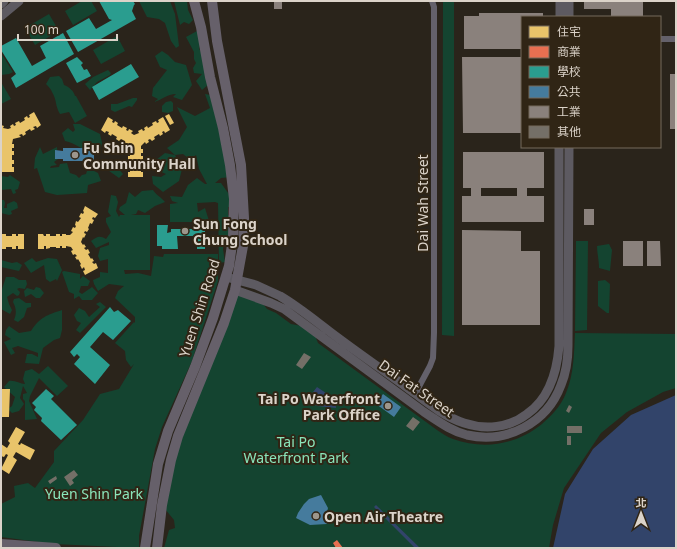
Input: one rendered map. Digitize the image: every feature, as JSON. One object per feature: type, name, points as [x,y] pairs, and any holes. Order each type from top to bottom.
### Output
[{"type":"main road","name":"Yuen Shin Road","points":[[145,548],[155,478],[163,449],[173,419],[195,367],[213,318],[226,277],[233,237],[234,205],[232,177],[223,128],[210,77],[201,27],[194,1]]},
{"type":"main road","name":"Yuen Shin Road","points":[[157,548],[166,483],[178,436],[220,335],[235,290],[244,232],[241,165],[217,41],[212,1]]},
{"type":"main road","points":[[1,544],[56,548]]},
{"type":"street","points":[[1,4],[4,1]]},
{"type":"street","points":[[1,16],[19,1]]},
{"type":"street","points":[[560,1],[560,16]]},
{"type":"street","points":[[569,1],[569,16]]},
{"type":"street","name":"Dai Wah Street","points":[[415,394],[428,372],[433,358],[434,3]]},
{"type":"street","points":[[661,39],[676,39]]},
{"type":"street","name":"Dai Fat Street","points":[[226,277],[237,279],[266,289],[287,300],[415,394],[455,420],[471,425],[486,427],[507,424],[524,417],[539,404],[548,392],[554,376],[559,346],[560,148]]},
{"type":"street","name":"Dai Fat Street","points":[[235,290],[271,302],[284,309],[424,412],[448,427],[466,434],[486,437],[507,434],[520,430],[538,418],[551,404],[562,384],[566,366],[568,346],[569,148]]},
{"type":"green space","points":[[82,1],[91,1],[97,11],[73,25],[65,11]]},
{"type":"green space","points":[[139,1],[170,1],[175,14],[179,46],[176,48],[171,41],[165,23],[159,19],[147,17]]},
{"type":"green space","points":[[174,1],[187,1],[188,10],[193,20],[189,24],[184,22],[180,25]]},
{"type":"green space","points":[[443,1],[454,1],[454,336],[442,335]]},
{"type":"green space","points":[[49,14],[59,31],[35,45],[25,28]]},
{"type":"green space","points":[[197,31],[201,42],[199,49],[201,51],[209,84],[202,90],[196,81],[202,74],[194,73],[193,68],[196,63],[194,59],[194,52],[186,37]]},
{"type":"green space","points":[[117,36],[125,51],[101,64],[93,50]]},
{"type":"green space","points":[[162,51],[175,62],[186,65],[192,85],[182,100],[173,97],[176,94],[154,102],[158,99],[152,96],[153,88],[167,70],[160,67],[155,56]]},
{"type":"green space","points":[[1,53],[13,72],[9,74],[1,75]]},
{"type":"green space","points":[[108,70],[111,73],[110,75],[97,82],[90,90],[85,84],[93,77]]},
{"type":"green space","points":[[59,76],[64,85],[74,92],[87,116],[75,123],[69,112],[60,114],[54,95],[46,84],[50,77]]},
{"type":"green space","points":[[1,82],[11,99],[1,104]]},
{"type":"green space","points":[[205,94],[210,95],[231,177],[221,178],[215,183],[221,183],[231,197],[235,208],[228,207],[228,215],[236,216],[231,237],[225,236],[223,249],[225,262],[219,263],[218,203],[197,203],[198,212],[205,208],[210,224],[199,226],[196,222],[170,222],[170,204],[178,203],[172,201],[170,196],[182,197],[188,185],[197,178],[207,184],[199,169],[196,155],[183,165],[179,181],[163,192],[153,184],[152,176],[161,177],[166,174],[159,171],[156,160],[165,153],[175,155],[167,148],[179,140],[187,127],[177,107],[195,116],[210,108]],"holes":[[[183,154],[188,158],[180,164],[175,155]]]},
{"type":"green space","points":[[137,98],[137,100],[132,107],[129,106],[115,112],[111,110],[111,104],[117,104]]},
{"type":"green space","points":[[171,101],[173,103],[173,111],[168,113],[162,112],[162,106],[166,102]]},
{"type":"green space","points":[[73,124],[80,124],[100,134],[102,143],[100,151],[94,145],[91,150],[87,150],[65,141],[62,133],[68,128],[73,132],[75,130]]},
{"type":"green space","points":[[40,147],[43,154],[57,147],[58,159],[54,162],[57,165],[51,166],[50,168],[59,167],[60,164],[67,163],[70,173],[79,178],[86,174],[87,171],[94,171],[98,173],[101,181],[88,185],[87,193],[57,195],[45,192],[37,168],[34,169],[35,158]]},
{"type":"green space","points":[[113,165],[123,174],[119,178],[105,168]]},
{"type":"green space","points":[[10,175],[20,182],[18,189],[15,190],[16,193],[13,194],[11,189],[1,190],[1,176],[8,177]]},
{"type":"green space","name":"Yuen Shin Park","points":[[153,190],[165,202],[155,206],[145,213],[138,210],[136,214],[131,215],[150,215],[150,270],[124,270],[125,274],[138,273],[151,276],[154,256],[163,257],[164,254],[218,254],[218,281],[192,361],[162,427],[155,449],[139,536],[139,548],[54,544],[1,537],[1,504],[15,497],[14,486],[28,483],[35,488],[54,462],[54,451],[83,420],[100,394],[119,389],[134,364],[131,367],[126,360],[125,351],[115,343],[134,322],[135,323],[135,317],[115,298],[118,291],[124,286],[109,284],[98,291],[93,280],[100,277],[100,272],[108,273],[108,259],[100,261],[98,256],[100,248],[109,245],[109,242],[96,248],[91,241],[98,237],[106,239],[111,232],[106,222],[106,218],[111,216],[108,212],[111,195],[116,196],[118,202],[116,211],[119,217],[120,215],[125,215],[119,210],[120,207],[126,203],[129,192],[135,197],[142,191]]},
{"type":"green space","points":[[1,200],[4,200],[4,208],[7,208],[7,204],[14,201],[17,203],[18,208],[11,211],[12,214],[9,215],[1,213]]},
{"type":"green space","points":[[576,241],[588,241],[587,330],[575,331]]},
{"type":"green space","points":[[609,244],[612,250],[610,271],[599,268],[597,249],[597,246]]},
{"type":"green space","points":[[32,258],[36,262],[48,258],[57,259],[62,270],[57,281],[56,279],[50,282],[46,279],[44,265],[31,273],[24,263]]},
{"type":"green space","points":[[1,260],[12,263],[17,262],[22,265],[19,271],[1,267]]},
{"type":"green space","points":[[64,271],[80,274],[80,279],[83,276],[90,281],[88,286],[81,286],[79,292],[82,294],[92,287],[98,293],[92,300],[82,300],[79,296],[74,299],[74,294],[69,292],[62,272]]},
{"type":"green space","points":[[6,277],[26,280],[27,284],[25,289],[17,289],[20,292],[19,295],[17,296],[13,293],[7,297],[12,310],[10,314],[1,309],[1,292]]},
{"type":"green space","points":[[605,280],[610,284],[609,313],[598,306],[598,281]]},
{"type":"green space","points":[[36,287],[40,288],[44,293],[40,298],[36,298],[31,294],[25,297],[24,291],[27,288],[34,290]]},
{"type":"green space","name":"Tai Po Waterfront Park","points":[[234,291],[254,292],[267,309],[276,313],[291,324],[302,326],[314,333],[318,343],[437,430],[451,438],[465,442],[488,445],[499,444],[521,437],[542,424],[562,402],[569,386],[573,363],[575,333],[676,334],[676,388],[663,392],[627,412],[601,433],[564,488],[553,525],[549,548],[164,548],[169,530],[175,528],[174,520],[165,509],[168,472]]},
{"type":"green space","points":[[19,298],[26,303],[31,303],[31,307],[27,308],[24,317],[18,322],[14,320],[16,311],[13,302],[14,299]]},
{"type":"green space","points":[[100,302],[106,307],[80,333],[76,330],[81,323],[77,321],[74,315],[79,308],[85,311],[89,317],[100,307],[96,304]]},
{"type":"green space","points":[[62,310],[62,330],[60,338],[54,340],[43,348],[39,364],[25,363],[27,354],[32,354],[38,357],[38,353],[18,346],[12,348],[15,353],[11,355],[4,342],[11,339],[5,335],[9,326],[19,333],[31,331],[44,317]]},
{"type":"green space","points":[[48,366],[68,386],[57,396],[39,378],[29,401],[37,419],[25,420],[25,401],[23,399],[23,394],[27,393],[23,386],[20,398],[24,404],[19,411],[12,413],[8,409],[12,406],[15,397],[4,387],[9,381],[25,384],[23,379],[25,371],[32,369],[39,374]]},
{"type":"water","points":[[317,387],[335,399],[336,408],[317,406],[306,401]]},
{"type":"water","points":[[676,395],[676,548],[553,548],[565,494],[593,449],[631,415]]},
{"type":"water","points":[[376,505],[420,548],[415,548],[374,507]]},
{"type":"building: 住宅","points":[[34,112],[41,125],[37,128],[36,126],[33,127],[35,129],[31,131],[30,129],[25,132],[26,134],[23,136],[22,134],[19,135],[21,137],[13,139],[12,144],[14,144],[14,148],[12,148],[12,151],[14,151],[14,155],[12,155],[12,160],[14,160],[14,164],[12,164],[12,167],[14,167],[14,172],[1,172],[1,125],[4,126],[3,128],[11,128],[10,126],[13,124],[14,126],[16,125],[15,123],[19,121],[20,123],[25,120],[24,118],[27,116],[28,118],[30,117],[29,115]]},
{"type":"building: 住宅","points":[[169,114],[174,123],[170,125],[165,116]]},
{"type":"building: 住宅","points":[[108,117],[113,120],[112,122],[114,123],[115,121],[118,123],[117,125],[122,128],[123,126],[127,128],[126,130],[128,131],[129,129],[133,131],[131,133],[134,135],[139,133],[138,131],[142,129],[143,131],[145,130],[144,128],[147,126],[148,128],[153,125],[152,123],[156,121],[157,123],[159,122],[158,120],[163,117],[170,130],[165,133],[164,131],[162,132],[163,134],[160,136],[159,134],[154,137],[155,139],[152,141],[150,139],[148,140],[149,142],[146,144],[145,142],[141,146],[141,149],[143,149],[143,153],[141,153],[143,160],[141,160],[141,165],[143,165],[143,169],[141,169],[141,172],[143,172],[143,177],[128,177],[128,172],[130,172],[130,169],[128,169],[128,165],[130,165],[130,160],[128,160],[128,156],[130,156],[130,153],[128,153],[128,149],[130,149],[130,146],[122,142],[123,140],[121,139],[119,141],[116,139],[117,137],[112,134],[111,136],[108,134],[109,132],[106,131],[105,133],[101,130]]},
{"type":"building: 住宅","points":[[85,206],[98,214],[95,218],[93,217],[92,219],[94,220],[92,224],[90,223],[87,232],[85,231],[84,233],[86,234],[81,242],[86,247],[84,248],[86,250],[88,249],[90,253],[88,254],[94,261],[92,262],[94,264],[96,263],[98,268],[85,275],[83,271],[85,270],[84,267],[82,269],[81,264],[75,257],[77,256],[75,254],[73,255],[71,251],[73,250],[71,247],[66,246],[66,248],[62,248],[62,246],[60,246],[60,248],[50,247],[46,249],[46,246],[44,246],[44,249],[38,249],[38,234],[43,234],[44,236],[46,236],[46,234],[50,234],[50,236],[56,236],[56,234],[60,234],[60,236],[62,236],[62,234],[70,235],[73,232],[71,231],[73,227],[75,228],[76,226],[76,221],[78,222],[81,218],[79,217],[81,213],[83,214]]},
{"type":"building: 住宅","points":[[2,234],[12,236],[12,234],[16,234],[16,236],[18,236],[18,234],[24,234],[24,249],[18,249],[18,246],[16,246],[16,249],[6,247],[6,249],[2,249]]},
{"type":"building: 住宅","points":[[1,389],[10,389],[9,417],[1,417]]},
{"type":"building: 住宅","points":[[16,427],[25,432],[18,444],[20,445],[21,443],[35,450],[30,460],[16,452],[13,457],[17,460],[9,474],[1,469],[8,455],[6,454],[4,457],[1,456],[1,444],[7,448],[10,443],[8,441]]},
{"type":"building: 商業","points":[[337,540],[343,548],[336,548],[333,543]]},
{"type":"building: 學校","points":[[99,1],[133,1],[135,4],[132,11],[136,19],[78,52],[66,31],[89,18],[96,29],[112,20],[109,19]]},
{"type":"building: 學校","points":[[63,33],[74,54],[16,88],[11,78],[16,74],[1,50],[1,46],[16,38],[32,66],[46,58],[40,46]]},
{"type":"building: 學校","points":[[77,57],[83,63],[81,65],[84,70],[87,69],[91,76],[77,83],[66,63]]},
{"type":"building: 學校","points":[[131,64],[139,77],[99,100],[92,87]]},
{"type":"building: 學校","points":[[157,225],[168,225],[167,233],[171,232],[171,229],[205,229],[205,249],[197,249],[197,236],[177,236],[178,249],[162,249],[162,246],[157,246]]},
{"type":"building: 學校","points":[[110,307],[114,312],[118,310],[131,321],[113,340],[103,332],[90,347],[110,365],[95,384],[74,364],[80,357],[77,354],[74,357],[70,352]]},
{"type":"building: 學校","points":[[46,389],[54,396],[51,399],[77,425],[61,440],[41,421],[42,418],[34,410],[36,407],[32,403]]},
{"type":"building: 公共","name":"Fu Shin Community Hall","points":[[63,148],[94,148],[94,161],[63,161],[63,159],[55,159],[55,150],[63,151]]},
{"type":"building: 公共","name":"Tai Po Waterfront Park Office","points":[[383,394],[401,407],[394,417],[376,404]]},
{"type":"building: 公共","points":[[321,495],[328,508],[326,516],[327,524],[310,525],[296,518],[304,504],[309,499]]},
{"type":"building: 工業","points":[[274,1],[282,1],[282,9],[274,9]]},
{"type":"building: 工業","points":[[584,1],[643,1],[643,16],[611,16],[611,9],[584,9]]},
{"type":"building: 工業","points":[[479,13],[543,13],[543,16],[521,16],[521,49],[464,49],[464,16],[479,16]]},
{"type":"building: 工業","points":[[462,57],[521,57],[521,133],[463,133]]},
{"type":"building: 工業","points":[[670,74],[676,74],[676,129],[670,129]]},
{"type":"building: 工業","points":[[463,152],[544,152],[544,188],[527,188],[527,196],[544,196],[544,222],[462,222],[462,196],[471,196],[471,188],[463,188]],"holes":[[[481,188],[517,188],[517,196],[481,196]]]},
{"type":"building: 工業","points":[[584,209],[594,209],[594,225],[584,225]]},
{"type":"building: 工業","points":[[462,230],[521,231],[521,251],[540,251],[540,325],[462,325]]},
{"type":"building: 工業","points":[[623,241],[643,241],[643,266],[623,266]]},
{"type":"building: 工業","points":[[647,241],[660,241],[661,266],[647,266]]},
{"type":"building: 其他","points":[[304,353],[311,357],[302,369],[296,365]]},
{"type":"building: 其他","points":[[569,405],[572,407],[569,413],[566,411]]},
{"type":"building: 其他","points":[[413,417],[420,422],[413,431],[406,426]]},
{"type":"building: 其他","points":[[567,426],[582,426],[582,433],[567,433]]},
{"type":"building: 其他","points":[[567,436],[571,436],[571,445],[567,445]]},
{"type":"building: 其他","points":[[74,470],[78,475],[72,480],[74,483],[70,486],[64,477]]},
{"type":"building: 其他","points":[[56,476],[57,479],[50,484],[48,481]]},
{"type":"place","name":"Fu Shin Community Hall","points":[[75,155]]},
{"type":"place","name":"Sun Fong Chung School","points":[[185,231]]},
{"type":"place","name":"Tai Po Waterfront Park Office","points":[[388,406]]},
{"type":"place","name":"Open Air Theatre","points":[[316,516]]}]
